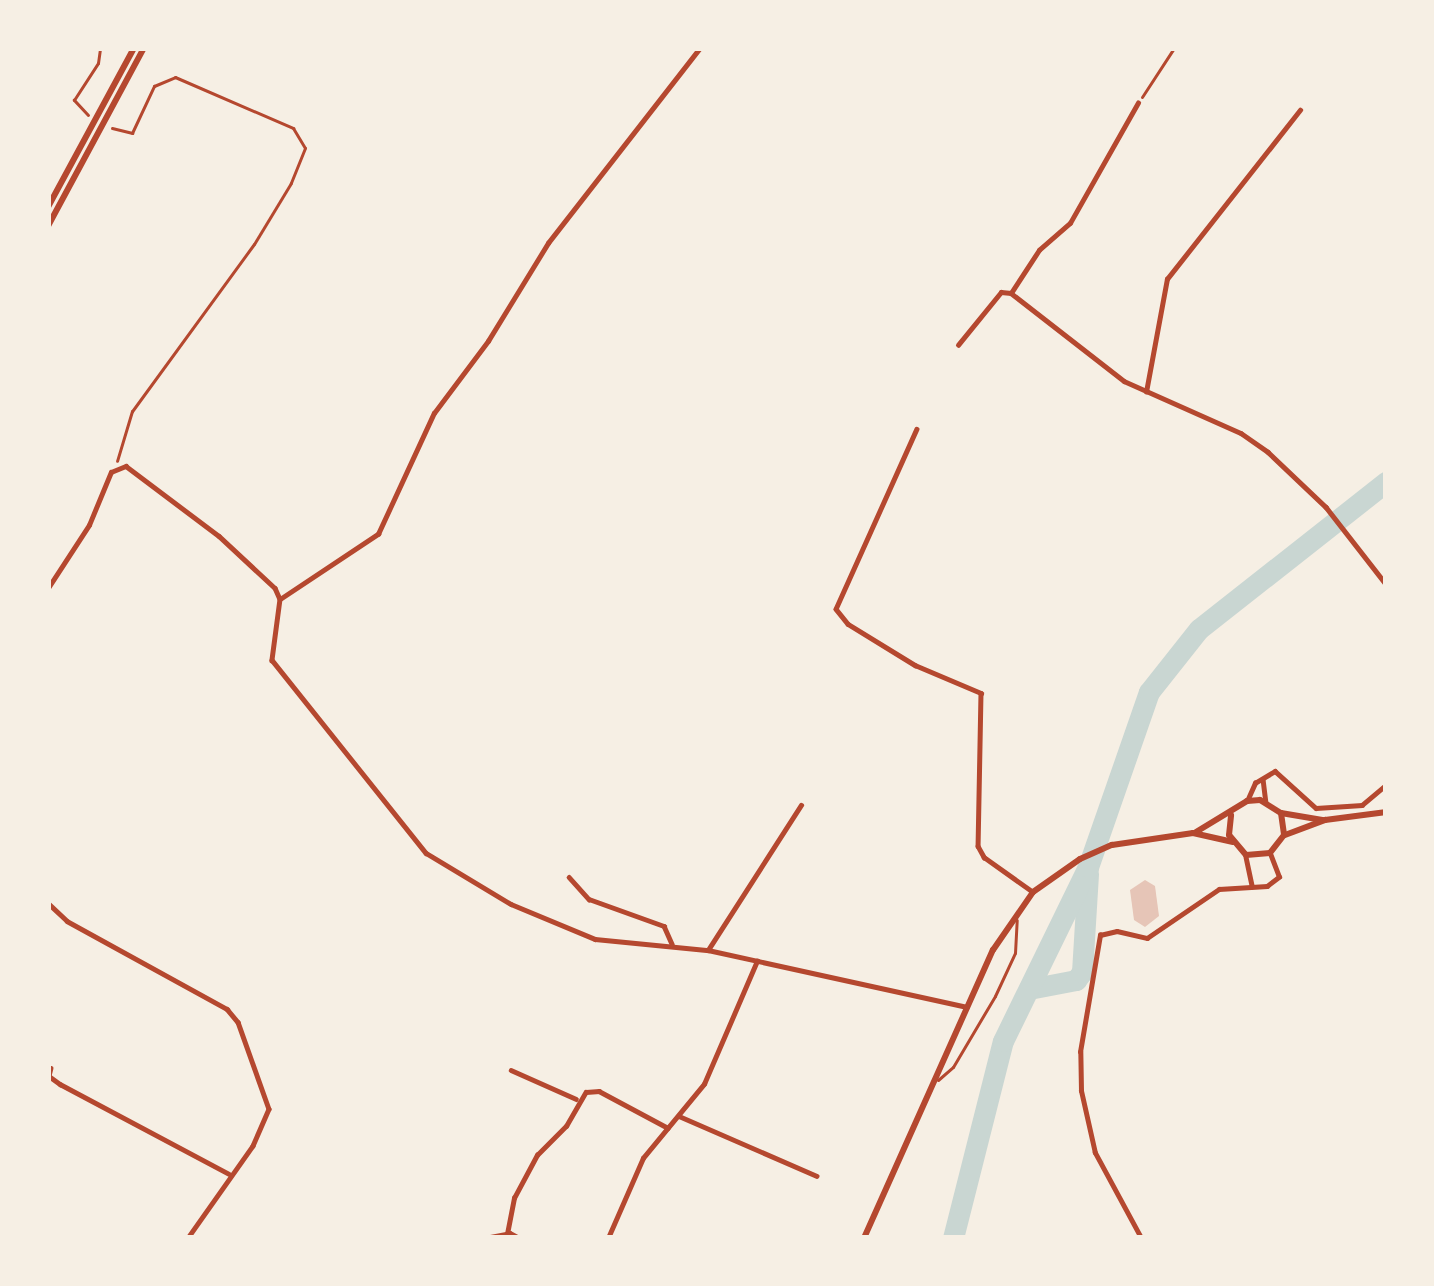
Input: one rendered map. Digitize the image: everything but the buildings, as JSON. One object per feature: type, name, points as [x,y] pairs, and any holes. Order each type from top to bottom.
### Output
[{"type":"main road","points":[[48,207],[134,48]]},
{"type":"main road","points":[[48,226],[144,48]]},
{"type":"main road","points":[[864,1238],[968,1007],[1017,911],[1033,892],[1080,859],[1112,845],[1192,833],[1231,815],[1247,801],[1266,802],[1281,813],[1325,820]]},
{"type":"main road","points":[[1192,833],[1233,842],[1246,855],[1270,853],[1284,835],[1325,820],[1386,812]]},
{"type":"main road","points":[[1281,813],[1284,835]]},
{"type":"main road","points":[[1231,815],[1233,842]]},
{"type":"street","points":[[280,599],[378,534],[434,412],[488,341],[548,243],[700,48]]},
{"type":"street","points":[[1011,293],[1039,250],[1070,223],[1138,104]]},
{"type":"street","points":[[1146,392],[1168,279],[1300,110]]},
{"type":"street","points":[[958,345],[1001,292],[1011,293],[1146,392],[1241,434],[1295,474],[1386,584]]},
{"type":"street","points":[[917,429],[836,609],[848,624],[915,665],[981,693],[978,846],[984,857],[1033,892]]},
{"type":"street","points":[[48,588],[89,525],[116,466],[126,466],[260,570],[280,599],[272,646],[279,671],[425,853],[558,928],[595,940],[708,950],[968,1007]]},
{"type":"street","points":[[1265,773],[1281,771],[1304,802],[1316,808],[1363,805],[1386,785]]},
{"type":"street","points":[[1247,801],[1265,773]]},
{"type":"street","points":[[1265,773],[1266,802]]},
{"type":"street","points":[[708,950],[801,805]]},
{"type":"street","points":[[1141,1238],[1095,1153],[1082,1091],[1080,1052],[1100,934],[1118,931],[1147,938],[1219,889],[1263,888],[1280,877],[1270,853]]},
{"type":"street","points":[[1246,855],[1252,886]]},
{"type":"street","points":[[569,877],[589,899],[664,926],[672,944]]},
{"type":"street","points":[[48,903],[67,921],[227,1009],[238,1022],[269,1109],[253,1146],[188,1238]]},
{"type":"street","points":[[608,1238],[643,1158],[704,1084],[757,961]]},
{"type":"street","points":[[52,1068],[49,1076],[60,1084],[229,1174]]},
{"type":"street","points":[[511,1070],[578,1100]]},
{"type":"street","points":[[507,1234],[514,1198],[530,1169],[566,1126],[578,1100],[599,1091],[668,1128]]},
{"type":"street","points":[[678,1116],[817,1176]]},
{"type":"street","points":[[485,1238],[507,1234],[519,1238]]},
{"type":"lane","points":[[933,1086],[952,1067],[1015,953],[1017,911]]},
{"type":"path","points":[[76,108],[74,100],[98,63],[100,48]]},
{"type":"path","points":[[1138,104],[1174,48]]},
{"type":"path","points":[[116,466],[132,412],[254,244],[291,183],[305,148],[292,128],[175,77],[158,82],[133,134],[124,134]]},
{"type":"waterway","points":[[953,1238],[1003,1041],[1088,867],[1149,692],[1199,629],[1386,482]]},
{"type":"waterway","points":[[1029,989],[1076,980],[1082,972],[1088,873]]}]
